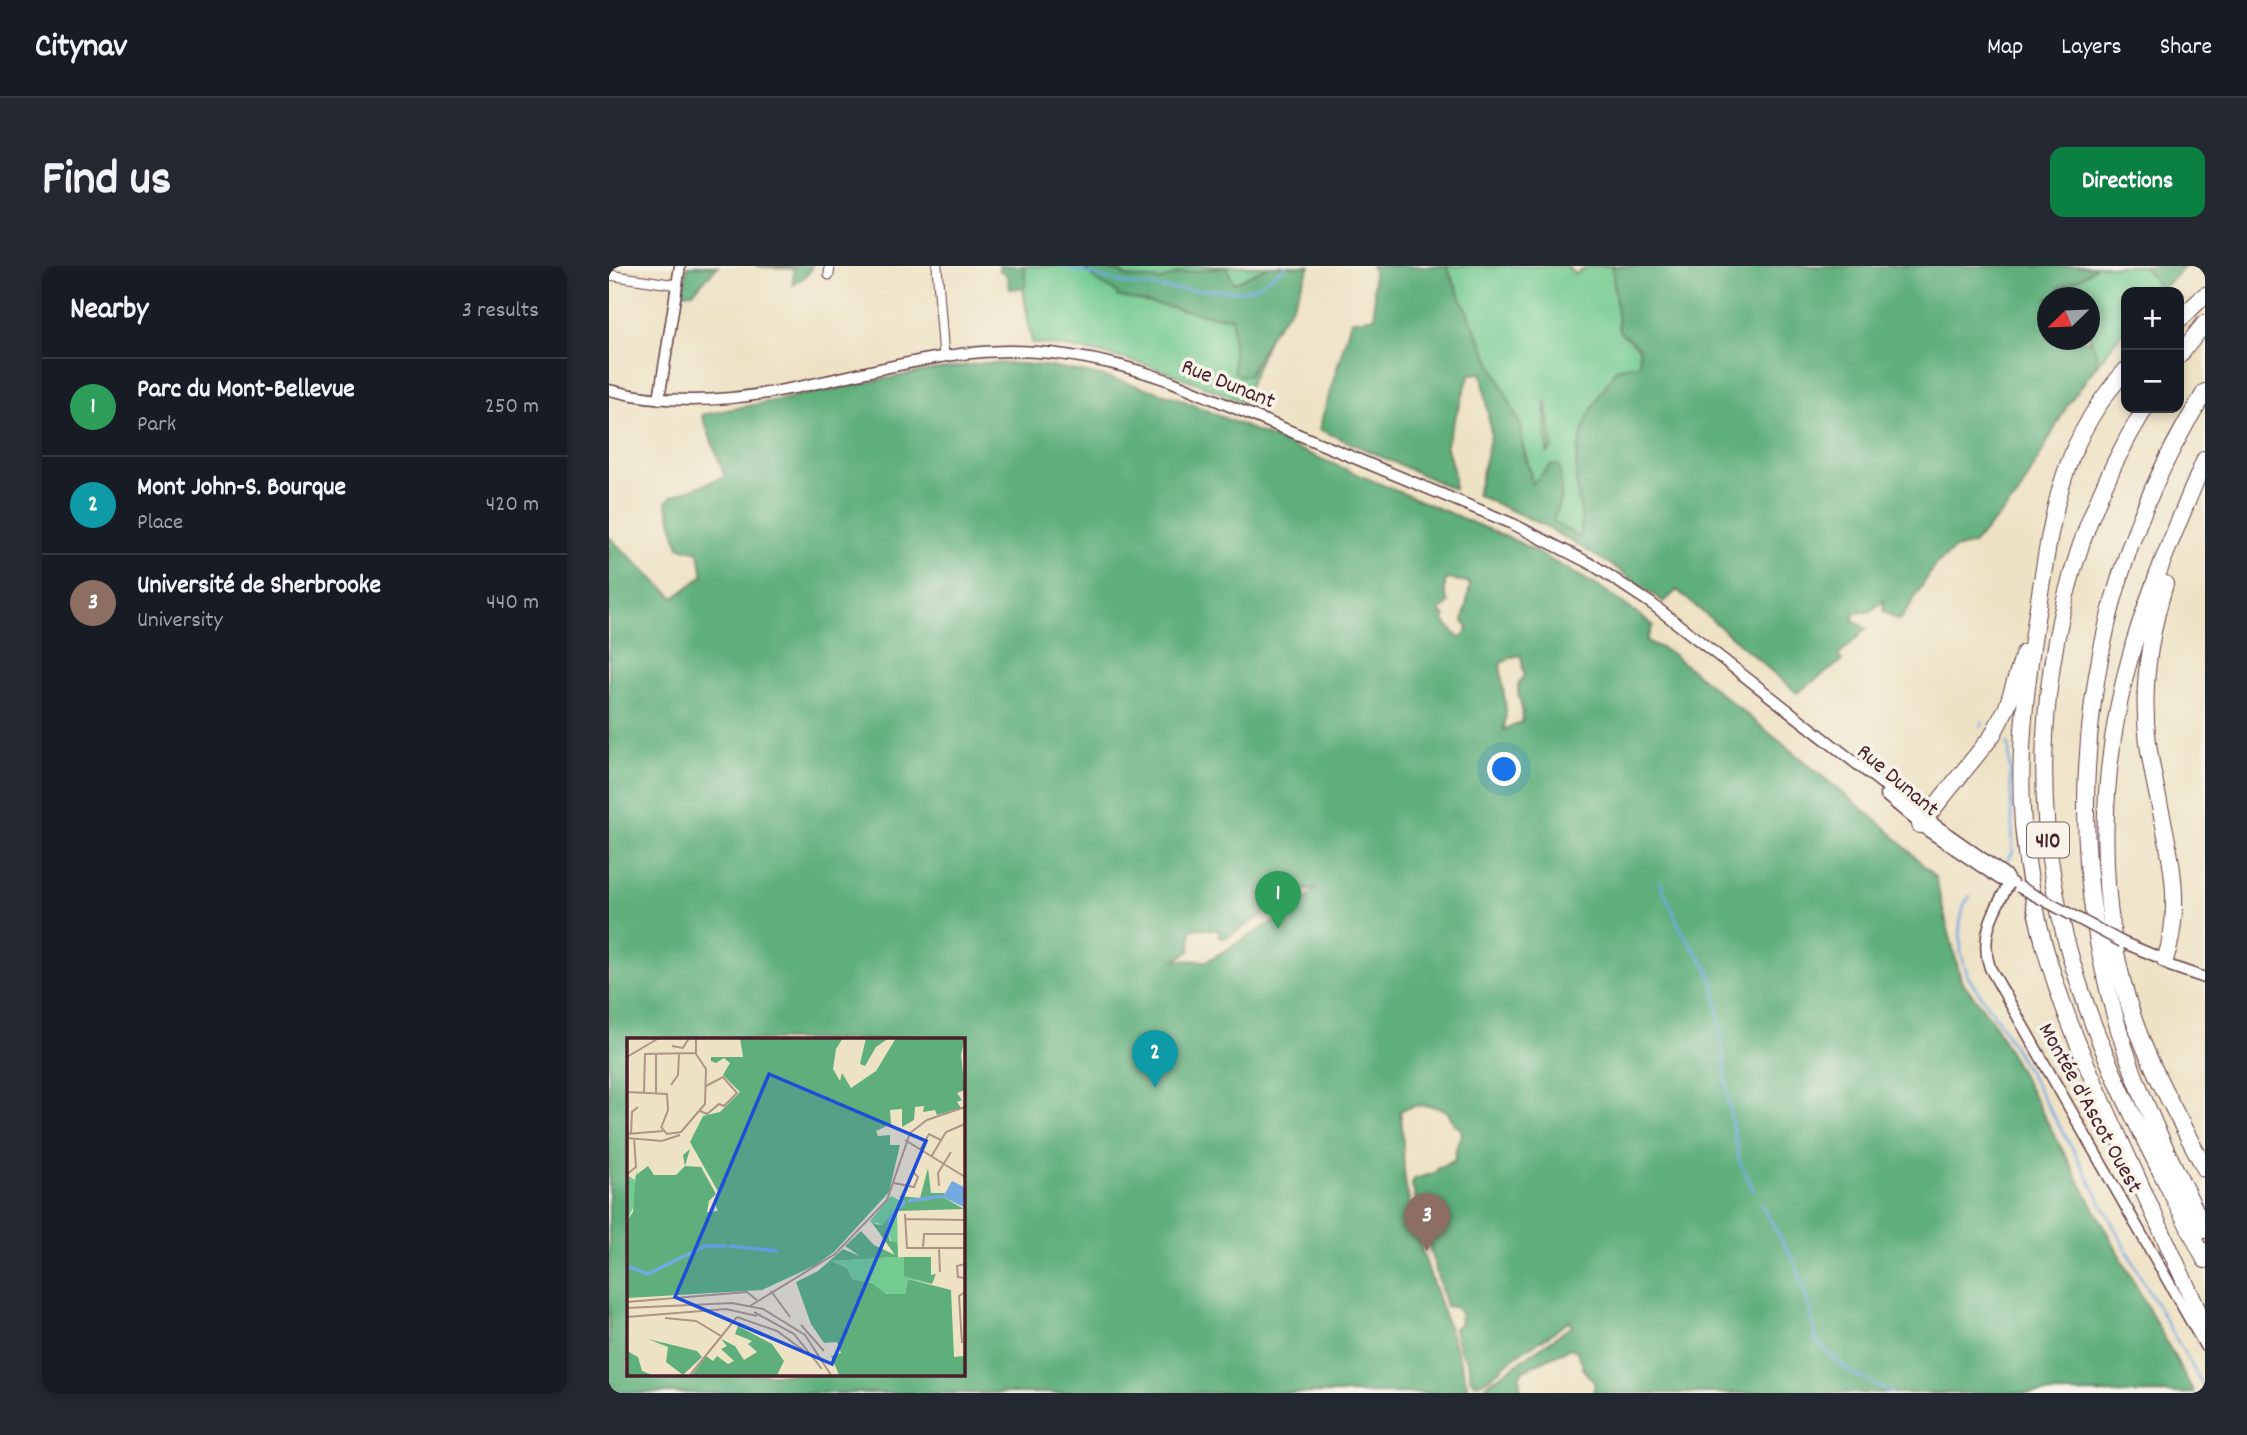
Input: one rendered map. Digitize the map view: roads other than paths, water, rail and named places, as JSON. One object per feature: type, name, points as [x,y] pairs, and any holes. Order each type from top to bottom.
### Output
[{"type":"highway","points":[[2184,315],[2205,295]]},
{"type":"highway","points":[[2184,350],[2205,323]]},
{"type":"highway","points":[[2121,377],[2090,417],[2067,464],[2052,521],[2024,708],[2021,778],[2025,848],[2039,926],[2052,978],[2074,1039],[2205,1326]]},
{"type":"highway","name":"410","points":[[2205,392],[2155,485],[2130,547],[2114,597],[2100,655],[2092,707],[2087,759],[2086,818],[2093,914],[2117,1022],[2150,1113],[2205,1230]]},
{"type":"highway","name":"410","points":[[2142,413],[2119,453],[2099,497],[2065,597],[2054,648],[2046,708],[2045,813],[2059,913],[2087,1010],[2111,1066],[2205,1260]]},
{"type":"highway","points":[[2205,459],[2147,605],[2126,672],[2110,762],[2106,843],[2114,933],[2132,1013],[2148,1056],[2205,1169]]},
{"type":"highway","points":[[2165,960],[2174,926],[2174,887],[2150,754],[2145,681],[2156,615],[2197,479]]},
{"type":"highway","points":[[1923,822],[1979,754],[1998,726],[2012,692],[2037,610]]},
{"type":"street","points":[[659,399],[680,266]]},
{"type":"street","points":[[937,266],[944,356]]},
{"type":"street","points":[[609,275],[677,285]]},
{"type":"street","name":"Rue Dunant","points":[[609,390],[659,399],[706,401],[743,398],[944,356],[987,352],[1068,355],[1132,368],[1187,387],[1503,520],[1570,552],[1645,599],[1923,822],[2005,874],[2015,885],[2075,919],[2165,960],[2170,966],[2205,978]]},
{"type":"street","name":"Montée d'Ascot Ouest","points":[[2015,885],[1992,914],[1987,931],[1987,956],[1992,972],[2205,1346]]},
{"type":"street","name":"Rue Dunant","points":[[2165,960],[2172,959],[2205,972]]},
{"type":"waterway","points":[[1061,266],[1126,284],[1172,289],[1243,291],[1257,286],[1286,266]]},
{"type":"waterway","points":[[1980,727],[1983,722]]},
{"type":"waterway","points":[[2007,744],[2013,852],[2007,862]]},
{"type":"waterway","points":[[1660,882],[1681,930],[1708,969],[1715,987],[1730,1114],[1740,1162],[1754,1191]]},
{"type":"waterway","points":[[1970,896],[1964,905],[1960,924],[1961,953],[1968,977],[1998,1020],[2075,1153],[2143,1281],[2205,1389]]},
{"type":"waterway","points":[[1760,1203],[1796,1265],[1811,1313],[1816,1341],[1848,1371],[1892,1393]]},
{"type":"place","name":"Parc du Mont-Bellevue","points":[[1278,929]]},
{"type":"place","name":"Mont John-S. Bourque","points":[[1155,1088]]},
{"type":"place","name":"Université de Sherbrooke","points":[[1427,1251]]}]
